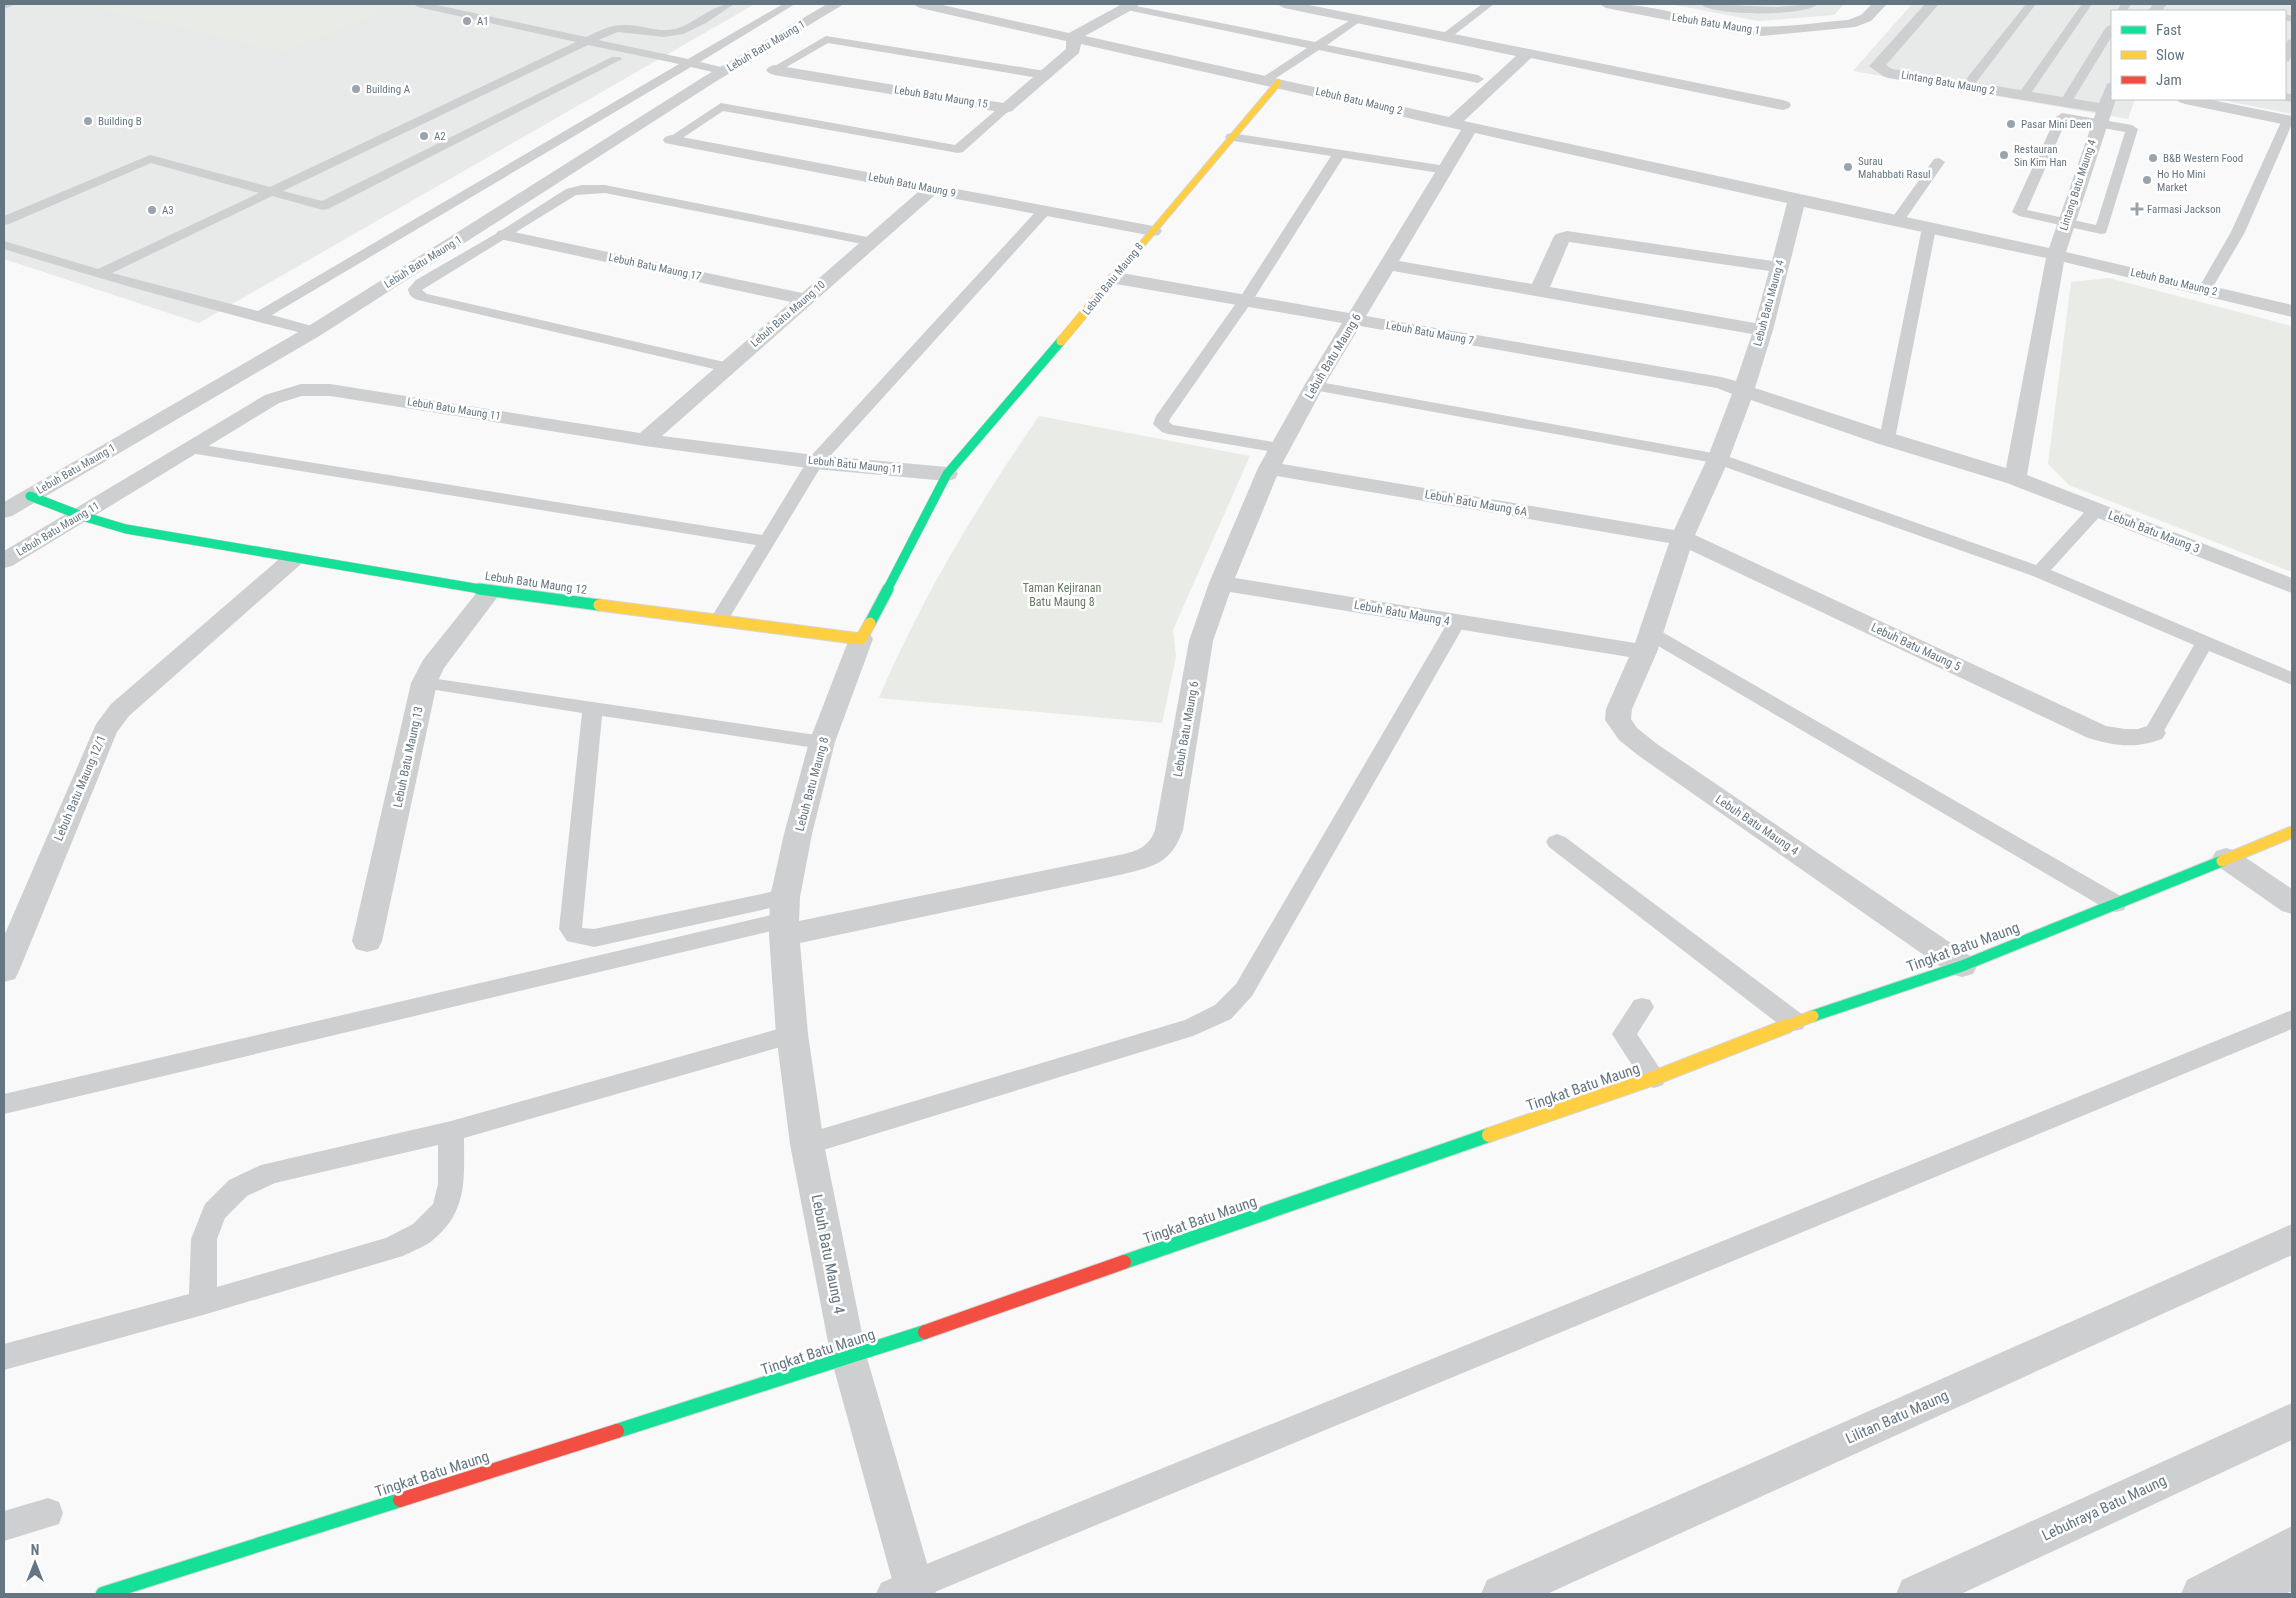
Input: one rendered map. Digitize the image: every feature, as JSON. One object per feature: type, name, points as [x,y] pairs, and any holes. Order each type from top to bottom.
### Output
[{"type":"street","name":"Lebuh Batu Maung 1","points":[[4,511],[314,331],[718,75],[838,4]]},
{"type":"street","name":"Lebuh Batu Maung 2","points":[[920,4],[1797,200]]},
{"type":"street","points":[[1284,4],[1783,106]]},
{"type":"street","name":"Lebuh Batu Maung 1","points":[[1606,4],[1734,29],[1762,32],[1850,24],[1866,18],[1880,4]]},
{"type":"street","name":"Lintang Batu Maung 2","points":[[1932,4],[1877,66],[1888,73],[2066,103],[2101,116]]},
{"type":"street","points":[[1073,37],[1129,5]]},
{"type":"street","points":[[1360,19],[1378,9]]},
{"type":"street","name":"Lebuh Batu Maung 15","points":[[774,70],[1006,108],[1074,50],[1073,37]]},
{"type":"street","points":[[1453,122],[1528,53]]},
{"type":"street","name":"Lebuh Batu Maung 8","points":[[947,474],[1116,278],[1231,137],[1272,82]]},
{"type":"street","name":"Lintang Batu Maung 4","points":[[2056,255],[2111,90]]},
{"type":"street","points":[[2189,100],[2290,123]]},
{"type":"street","name":"Lebuh Batu Maung 6","points":[[784,917],[1124,864],[1151,856],[1164,845],[1169,830],[1201,641],[1221,583],[1274,458],[1314,386],[1471,126]]},
{"type":"street","name":"Lebuh Batu Maung 9","points":[[670,140],[1153,231]]},
{"type":"street","name":"Lebuh Batu Maung 10","points":[[645,440],[932,189]]},
{"type":"street","points":[[1797,200],[2056,255],[2015,478]]},
{"type":"street","name":"Lebuh Batu Maung 4","points":[[1797,200],[1763,330],[1744,390],[1718,459],[1682,538],[1647,643],[1619,709],[1618,720],[1628,734],[1648,750],[1962,966]]},
{"type":"street","name":"Lebuh Batu Maung 17","points":[[504,234],[805,299]]},
{"type":"street","points":[[1539,291],[1562,238],[1567,236],[1778,267]]},
{"type":"street","name":"Lebuh Batu Maung 2","points":[[2056,255],[2292,311]]},
{"type":"street","points":[[1388,265],[1763,330]]},
{"type":"street","name":"Lebuh Batu Maung 7","points":[[1116,278],[1711,382],[1744,390]]},
{"type":"street","name":"Lebuh Batu Maung 11","points":[[4,561],[82,516],[272,399],[300,390],[316,389],[645,440],[815,462],[947,474]]},
{"type":"street","name":"Lebuh Batu Maung 3","points":[[1744,390],[1888,439],[2015,478],[2292,586]]},
{"type":"street","name":"Lebuh Batu Maung 6A","points":[[1274,458],[1682,538]]},
{"type":"street","points":[[861,639],[947,474]]},
{"type":"street","name":"Lebuh Batu Maung 12","points":[[30,496],[82,516],[126,529],[293,559],[490,591],[861,639]]},
{"type":"street","name":"Lebuh Batu Maung 5","points":[[1682,538],[2097,732],[2118,738],[2139,739],[2152,733]]},
{"type":"street","name":"Lebuh Batu Maung 12/1","points":[[4,971],[105,730],[120,710],[293,559]]},
{"type":"street","name":"Lebuh Batu Maung 4","points":[[1221,583],[1457,622],[1647,643]]},
{"type":"street","name":"Lebuh Batu Maung 13","points":[[367,941],[424,683],[432,666],[490,591]]},
{"type":"street","name":"Lebuh Batu Maung 8","points":[[784,917],[798,834],[822,742],[861,639]]},
{"type":"street","name":"Tingkat Batu Maung","points":[[103,1594],[849,1358],[1654,1078],[1794,1022],[1962,966],[2292,832]]},
{"type":"street","points":[[2226,858],[2292,903]]},
{"type":"street","name":"Lebuh Batu Maung 4","points":[[784,917],[792,1034],[807,1144],[849,1358],[907,1592]]},
{"type":"street","name":"Lilitan Batu Maung","points":[[1501,1594],[2292,1239]]},
{"type":"street","name":"Lebuhraya Batu Maung","points":[[1916,1594],[2292,1421]]},
{"type":"street","points":[[2202,1594],[2292,1546]]},
{"type":"lane","points":[[4,6],[11,4]]},
{"type":"lane","points":[[418,4],[688,64],[718,75]]},
{"type":"lane","points":[[99,274],[622,26],[658,32],[681,31],[728,4]]},
{"type":"lane","points":[[259,317],[790,4]]},
{"type":"lane","points":[[1445,37],[1489,4]]},
{"type":"lane","points":[[1706,4],[1748,11],[1802,7],[1813,4]]},
{"type":"lane","points":[[1967,86],[2031,4]]},
{"type":"lane","points":[[2023,96],[2087,4]]},
{"type":"lane","points":[[1129,5],[1478,79]]},
{"type":"lane","points":[[1272,82],[1317,46],[1360,19]]},
{"type":"lane","points":[[2066,103],[2111,29]]},
{"type":"lane","points":[[774,70],[826,39],[1045,75]]},
{"type":"lane","points":[[2286,57],[2292,42]]},
{"type":"lane","points":[[571,49],[675,71],[718,75]]},
{"type":"lane","points":[[4,221],[150,159],[324,206],[616,59]]},
{"type":"lane","points":[[474,95],[516,108]]},
{"type":"lane","points":[[670,140],[721,107],[958,149],[1006,108]]},
{"type":"lane","points":[[2101,116],[2132,129],[2101,230],[2066,222],[2019,212],[2062,117],[2101,116]]},
{"type":"lane","points":[[2205,289],[2238,232],[2290,123]]},
{"type":"lane","points":[[1231,137],[1446,170]]},
{"type":"lane","points":[[1274,458],[1168,429],[1161,424],[1162,419],[1246,300],[1339,154]]},
{"type":"lane","points":[[1897,221],[1939,162]]},
{"type":"lane","points":[[727,367],[432,299],[416,294],[415,289],[421,283],[571,192],[594,188],[872,242]]},
{"type":"lane","points":[[718,621],[815,462],[1045,210]]},
{"type":"lane","points":[[1888,439],[1929,228]]},
{"type":"lane","points":[[4,245],[99,274],[314,331]]},
{"type":"lane","points":[[1314,386],[1718,459],[2039,572],[2292,679]]},
{"type":"lane","points":[[190,448],[767,541]]},
{"type":"lane","points":[[2039,572],[2096,510]]},
{"type":"lane","points":[[807,1144],[1193,1027],[1223,1012],[1244,990],[1457,622]]},
{"type":"lane","points":[[2152,733],[2205,642]]},
{"type":"lane","points":[[1647,643],[2116,904]]},
{"type":"lane","points":[[424,683],[592,710],[822,742]]},
{"type":"lane","points":[[592,710],[570,929],[576,935],[594,938],[784,917]]},
{"type":"lane","points":[[1558,842],[1794,1022]]},
{"type":"lane","points":[[4,1104],[784,917]]},
{"type":"lane","points":[[1642,1007],[1624,1034],[1654,1078]]},
{"type":"lane","points":[[907,1592],[2292,1019]]},
{"type":"lane","points":[[203,1303],[204,1239],[214,1212],[238,1188],[270,1173],[451,1131],[792,1034]]},
{"type":"lane","points":[[4,1357],[203,1303],[393,1248],[423,1232],[445,1209],[451,1184],[451,1131]]},
{"type":"lane","points":[[4,1526],[48,1513]]},
{"type":"lane","points":[[2252,1594],[2292,1574]]},
{"type":"shaded area","points":[[4,4],[755,4],[199,323],[4,259]]},
{"type":"shaded area","points":[[1670,4],[1844,4],[1834,15],[1758,21]]},
{"type":"shaded area","points":[[1912,4],[2292,4],[2292,114],[2221,100],[2286,100],[2286,10],[2111,10],[2111,100],[2135,100],[2128,119],[1853,71]]},
{"type":"green space","points":[[77,4],[358,4],[386,10],[284,52]]},
{"type":"green space","points":[[2109,278],[2292,326],[2292,572],[2069,485],[2048,464],[2071,282]]},
{"type":"green space","name":"Taman Kejiranan Batu Maung 8","points":[[1039,416],[1250,456],[1173,630],[1176,657],[1162,723],[879,698],[895,661],[932,588],[994,484]]},
{"type":"traffic: fast","points":[[870,623],[947,474],[1061,341]]},
{"type":"traffic: fast","points":[[30,496],[82,516],[126,529],[490,591],[599,605]]},
{"type":"traffic: fast","points":[[1813,1016],[1962,966],[2222,861]]},
{"type":"traffic: fast","points":[[1124,1262],[1489,1135]]},
{"type":"traffic: fast","points":[[617,1431],[925,1332]]},
{"type":"traffic: fast","points":[[103,1594],[400,1500]]},
{"type":"traffic: slow","points":[[1061,341],[1278,83]]},
{"type":"traffic: slow","points":[[599,605],[861,639],[870,623]]},
{"type":"traffic: slow","points":[[2222,861],[2292,832]]},
{"type":"traffic: slow","points":[[1489,1135],[1654,1078],[1813,1016]]},
{"type":"traffic: jam","points":[[925,1332],[1124,1262]]},
{"type":"traffic: jam","points":[[400,1500],[617,1431]]},
{"type":"place","name":"A1","points":[[467,21]]},
{"type":"place","name":"Building A","points":[[356,89]]},
{"type":"place","name":"Building B","points":[[88,121]]},
{"type":"place","name":"Pasar Mini Deen","points":[[2011,124]]},
{"type":"place","name":"A2","points":[[424,136]]},
{"type":"place","name":"Restauran Sin Kim Han","points":[[2004,155]]},
{"type":"place","name":"B&B Western Food","points":[[2153,158]]},
{"type":"place","name":"Surau Mahabbati Rasul","points":[[1848,167]]},
{"type":"place","name":"Ho Ho Mini Market","points":[[2147,180]]},
{"type":"place","name":"Farmasi Jackson","points":[[2137,209]]},
{"type":"place","name":"A3","points":[[152,210]]}]
